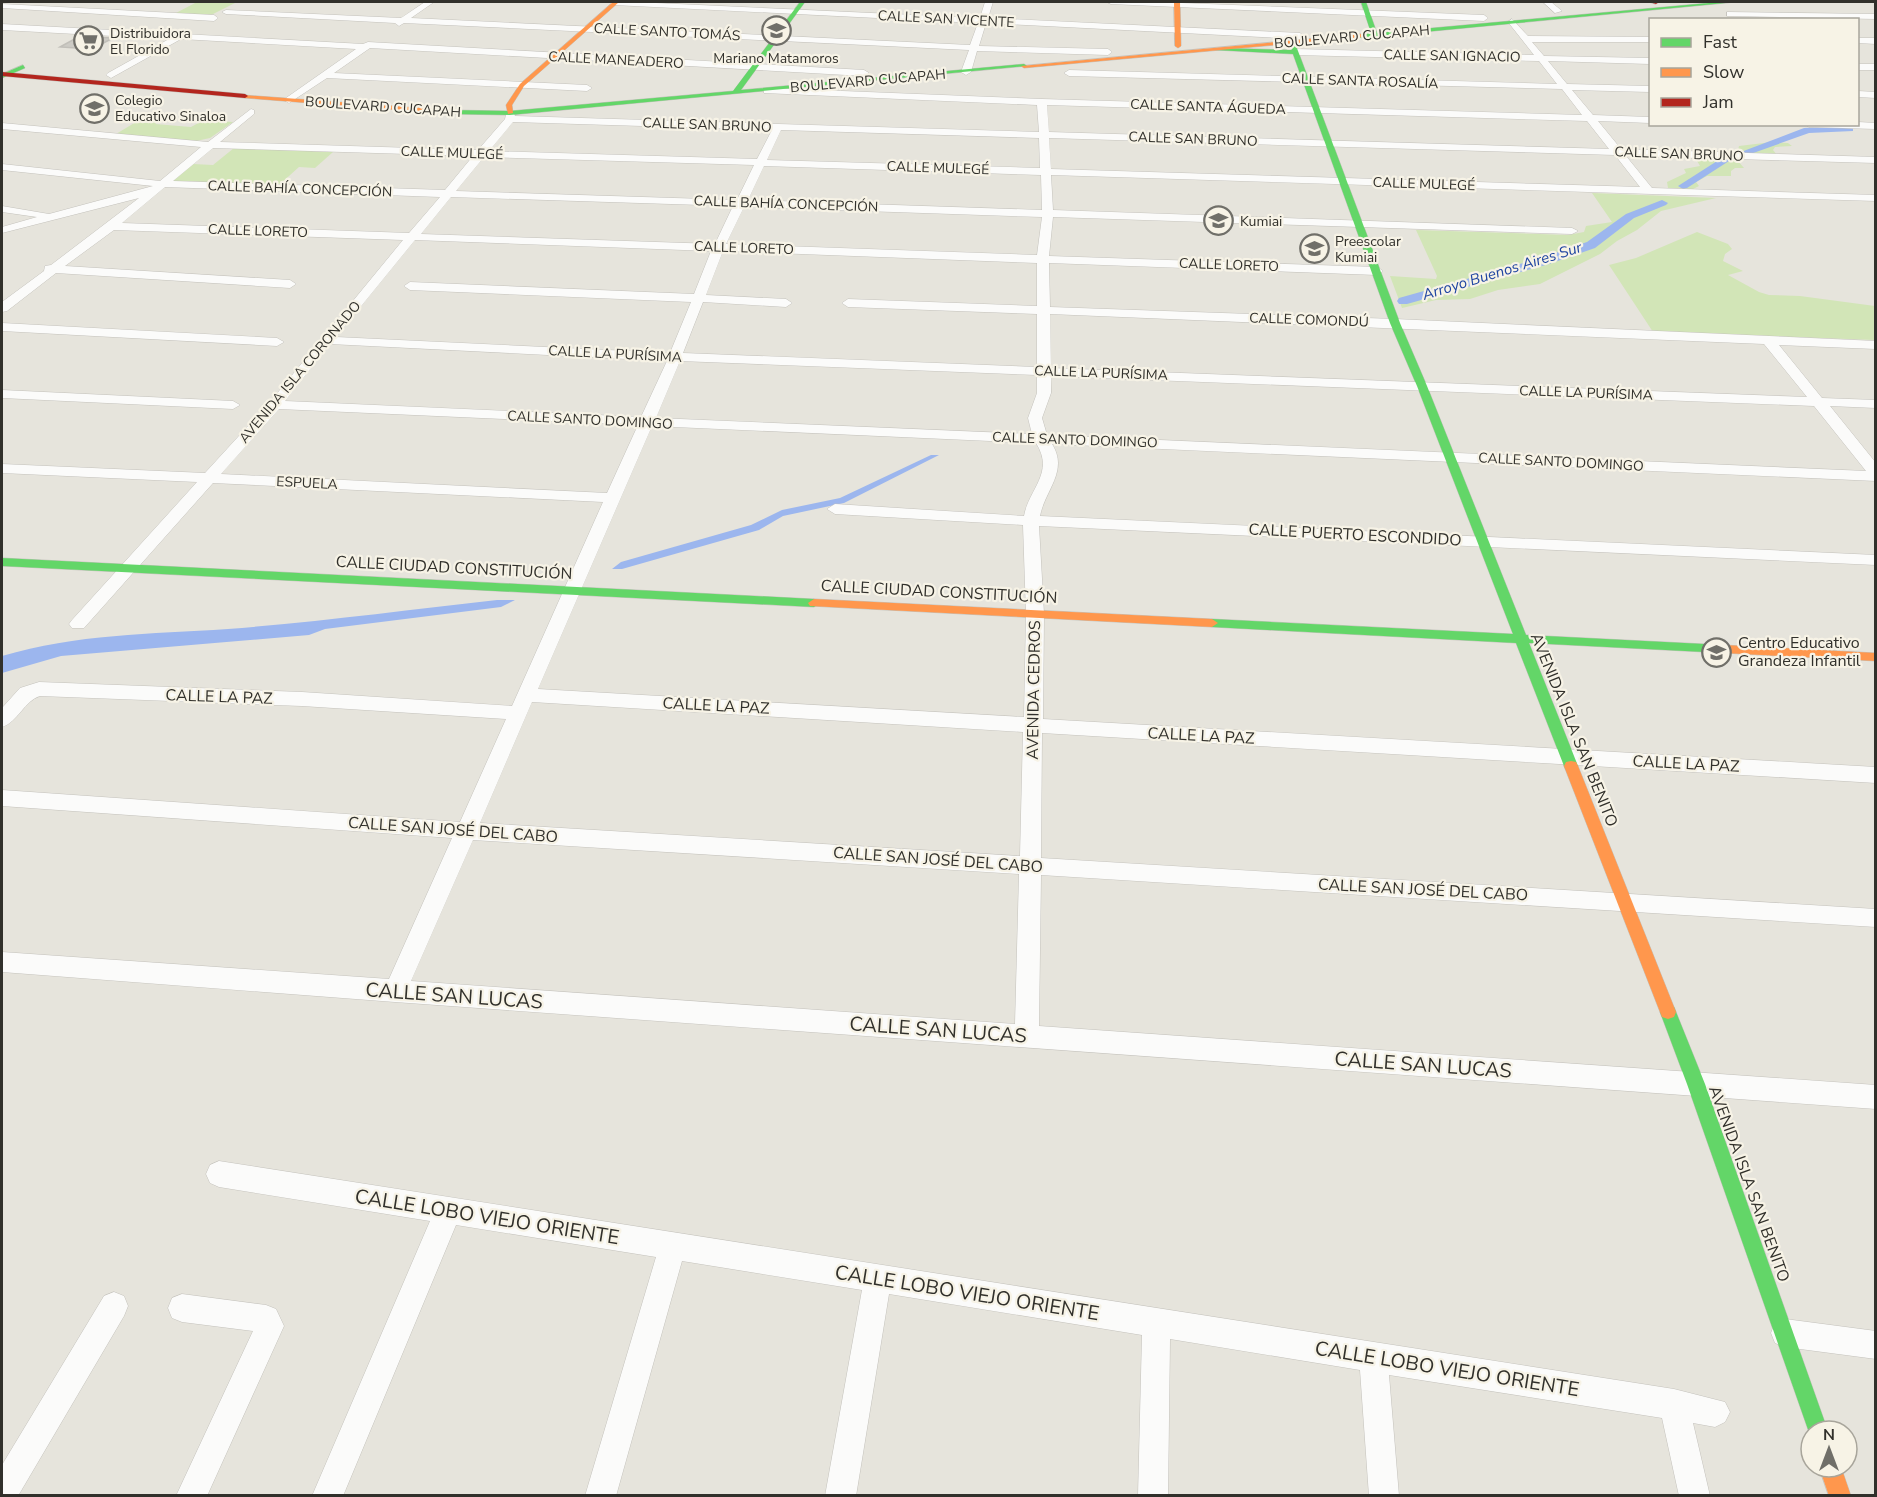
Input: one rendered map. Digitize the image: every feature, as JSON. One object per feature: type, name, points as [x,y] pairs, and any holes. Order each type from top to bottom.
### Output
[{"type":"main road","name":"CALLE SAN VICENTE","points":[[592,2],[615,2]]},
{"type":"main road","points":[[510,112],[522,86],[615,2]]},
{"type":"main road","name":"BOULEVARD CUCAPAH","points":[[2,73],[289,100],[458,113],[510,112],[739,89],[864,73],[967,68],[1296,44],[1484,18],[1656,2]]},
{"type":"main road","name":"BOULEVARD CUCAPAH","points":[[1374,32],[1512,22],[1715,2],[1734,12]]},
{"type":"main road","points":[[1177,3],[1178,46]]},
{"type":"main road","points":[[739,89],[799,6]]},
{"type":"main road","points":[[1365,7],[1374,32]]},
{"type":"main road","name":"BOULEVARD CUCAPAH","points":[[1005,65],[1178,46],[1296,44]]},
{"type":"main road","name":"AVENIDA ISLA SAN BENITO","points":[[1296,44],[1328,144],[1395,323],[1422,386],[1696,1084],[1814,1419]]},
{"type":"main road","name":"BOULEVARD CUCAPAH","points":[[2,73],[23,67],[440,103],[510,112]]},
{"type":"main road","name":"BOULEVARD CUCAPAH","points":[[739,89],[767,91],[967,68]]},
{"type":"main road","name":"CALLE CIUDAD CONSTITUCIÓN","points":[[2,562],[1875,657]]},
{"type":"main road","points":[[1834,1479],[1840,1496]]},
{"type":"street","points":[[111,75],[245,2]]},
{"type":"street","points":[[289,100],[430,2]]},
{"type":"street","name":"CALLE SAN VICENTE","points":[[615,2],[799,6],[982,21],[1176,30],[1296,44]]},
{"type":"street","points":[[967,68],[989,2]]},
{"type":"street","points":[[1111,2],[1365,7],[1484,18]]},
{"type":"street","points":[[1547,2],[1558,11]]},
{"type":"street","points":[[2,6],[214,18]]},
{"type":"street","name":"CALLE SANTO TOMÁS","points":[[226,12],[974,48],[1108,52]]},
{"type":"street","points":[[1734,12],[1875,17]]},
{"type":"street","points":[[1512,22],[1649,191]]},
{"type":"street","name":"CALLE MANEADERO","points":[[2,27],[864,73]]},
{"type":"street","points":[[1526,39],[1649,39]]},
{"type":"street","points":[[1859,40],[1875,41]]},
{"type":"street","name":"CALLE SAN IGNACIO","points":[[1296,44],[1541,58],[1649,61]]},
{"type":"street","points":[[1859,67],[1875,67]]},
{"type":"street","name":"CALLE SANTA ROSALÍA","points":[[1069,72],[1649,89]]},
{"type":"street","points":[[324,75],[587,88]]},
{"type":"street","name":"CALLE SANTA ÁGUEDA","points":[[767,91],[1042,102],[1649,120]]},
{"type":"street","points":[[1859,94],[1875,94]]},
{"type":"street","name":"AVENIDA CEDROS","points":[[1027,1037],[1035,614],[1031,521],[1034,505],[1046,486],[1051,467],[1050,453],[1041,438],[1035,418],[1044,393],[1042,370],[1043,258],[1048,213],[1046,135],[1042,102]]},
{"type":"street","points":[[2,308],[50,269],[111,226],[251,112]]},
{"type":"street","name":"CALLE SAN BRUNO","points":[[510,112],[778,127],[1875,160]]},
{"type":"street","name":"AVENIDA ISLA CORONADO","points":[[78,624],[275,405],[326,340],[449,194],[510,112]]},
{"type":"street","points":[[1859,119],[1873,128]]},
{"type":"street","name":"CALLE MULEGÉ","points":[[2,126],[210,146],[1875,198]]},
{"type":"street","points":[[1841,126],[1873,128]]},
{"type":"street","points":[[395,992],[675,357],[719,247],[778,127]]},
{"type":"street","name":"CALLE BAHÍA CONCEPCIÓN","points":[[2,167],[157,187],[743,202],[1572,231]]},
{"type":"street","points":[[2,231],[157,187]]},
{"type":"street","points":[[2,209],[53,216]]},
{"type":"street","points":[[2,237],[18,226]]},
{"type":"street","name":"CALLE LORETO","points":[[111,226],[1377,271]]},
{"type":"street","points":[[50,269],[290,284]]},
{"type":"street","points":[[410,286],[786,303]]},
{"type":"street","name":"CALLE COMONDÚ","points":[[848,303],[1395,323],[1875,345]]},
{"type":"street","points":[[2,327],[277,342]]},
{"type":"street","name":"CALLE LA PURÍSIMA","points":[[326,340],[675,357],[1875,405]]},
{"type":"street","points":[[1769,341],[1875,474]]},
{"type":"street","points":[[2,394],[233,405]]},
{"type":"street","name":"CALLE SANTO DOMINGO","points":[[275,405],[646,423],[1875,474]]},
{"type":"street","name":"ESPUELA","points":[[2,468],[613,498]]},
{"type":"street","name":"CALLE PUERTO ESCONDIDO","points":[[835,509],[1031,521],[1875,560]]},
{"type":"street","name":"CALLE LA PAZ","points":[[2,720],[27,693],[39,689],[302,699],[518,713]]},
{"type":"street","name":"CALLE LA PAZ","points":[[526,695],[1875,775]]},
{"type":"street","name":"CALLE SAN JOSÉ DEL CABO","points":[[2,798],[466,831],[1875,918]]},
{"type":"street","name":"CALLE SAN LUCAS","points":[[2,962],[1875,1097]]},
{"type":"street","name":"CALLE LOBO VIEJO ORIENTE","points":[[219,1174],[1715,1412]]},
{"type":"street","points":[[327,1496],[448,1211]]},
{"type":"street","points":[[600,1496],[673,1247]]},
{"type":"street","points":[[840,1496],[879,1278]]},
{"type":"street","points":[[2,1493],[114,1306]]},
{"type":"street","points":[[182,1308],[266,1319],[270,1326],[191,1496]]},
{"type":"street","points":[[1153,1496],[1156,1323]]},
{"type":"street","points":[[1785,1333],[1875,1345]]},
{"type":"street","points":[[1372,1357],[1384,1496]]},
{"type":"street","points":[[1674,1404],[1695,1496]]},
{"type":"green space","points":[[197,2],[237,2],[209,16],[174,14]]},
{"type":"green space","points":[[159,117],[165,118],[155,124],[191,127],[204,120],[233,122],[210,138],[196,141],[116,134],[136,122],[148,123]]},
{"type":"green space","points":[[1772,142],[1788,143],[1792,146],[1775,147],[1773,150],[1777,155],[1737,154],[1739,146]]},
{"type":"green space","points":[[234,148],[333,152],[315,168],[299,167],[279,185],[172,181],[193,164],[213,165]]},
{"type":"green space","points":[[1696,159],[1737,160],[1744,168],[1735,168],[1731,171],[1731,176],[1707,176],[1696,182],[1699,186],[1693,189],[1668,188],[1667,182],[1686,173],[1684,169],[1700,166]]},
{"type":"green space","points":[[1592,193],[1716,198],[1661,211],[1600,254],[1540,284],[1498,290],[1470,299],[1436,300],[1402,308],[1390,276],[1436,279],[1437,276],[1416,230],[1568,235],[1584,232],[1586,226],[1612,222]]},
{"type":"green space","points":[[1697,232],[1728,244],[1732,249],[1725,254],[1723,261],[1743,271],[1728,275],[1759,292],[1875,306],[1875,340],[1653,332],[1609,265],[1636,258]]},
{"type":"water","points":[[931,455],[939,455],[844,503],[783,516],[759,530],[622,569],[612,569],[621,562],[751,525],[782,510],[840,498]]},
{"type":"water","points":[[497,600],[515,600],[501,607],[325,629],[309,635],[61,656],[2,673],[2,656],[58,643],[114,636],[295,623]]},
{"type":"building","name":"Distribuidora El Florido","points":[[80,36],[113,38],[92,49],[60,47]]},
{"type":"waterway","name":"Arroyo Buenos Aires Sur","points":[[1738,155],[1808,130],[1849,129]]},
{"type":"waterway","name":"Arroyo Buenos Aires Sur","points":[[1683,186],[1725,159]]},
{"type":"waterway","name":"Arroyo Buenos Aires Sur","points":[[1403,301],[1545,261],[1591,245],[1630,216],[1662,203]]},
{"type":"traffic: fast","points":[[735,93],[802,2]]},
{"type":"traffic: fast","points":[[1363,2],[1375,35]]},
{"type":"traffic: fast","points":[[1361,36],[1733,2]]},
{"type":"traffic: fast","points":[[1292,43],[1395,323],[1422,386],[1571,766]]},
{"type":"traffic: fast","points":[[1218,50],[1295,52]]},
{"type":"traffic: fast","points":[[450,112],[510,113],[1024,66]]},
{"type":"traffic: fast","points":[[2,76],[23,67]]},
{"type":"traffic: fast","points":[[2,562],[814,603]]},
{"type":"traffic: fast","points":[[1212,623],[1724,649]]},
{"type":"traffic: fast","points":[[1668,1012],[1696,1084],[1814,1419]]},
{"type":"traffic: slow","points":[[510,113],[509,105],[522,85],[616,2]]},
{"type":"traffic: slow","points":[[1177,2],[1178,46]]},
{"type":"traffic: slow","points":[[1024,66],[1361,36]]},
{"type":"traffic: slow","points":[[245,96],[450,112]]},
{"type":"traffic: slow","points":[[814,603],[1212,623]]},
{"type":"traffic: slow","points":[[1724,649],[1876,657]]},
{"type":"traffic: slow","points":[[1571,766],[1668,1012]]},
{"type":"traffic: slow","points":[[1834,1479],[1840,1496]]},
{"type":"traffic: jam","points":[[2,74],[245,96]]},
{"type":"place","name":"Mariano Matamoros","points":[[776,31]]},
{"type":"place","name":"Distribuidora El Florido","points":[[89,41]]},
{"type":"place","name":"Colegio Educativo Sinaloa","points":[[94,108]]},
{"type":"place","name":"Kumiai","points":[[1219,221]]},
{"type":"place","name":"Preescolar Kumiai","points":[[1314,249]]},
{"type":"place","name":"Centro Educativo Grandeza Infantil","points":[[1717,652]]}]
